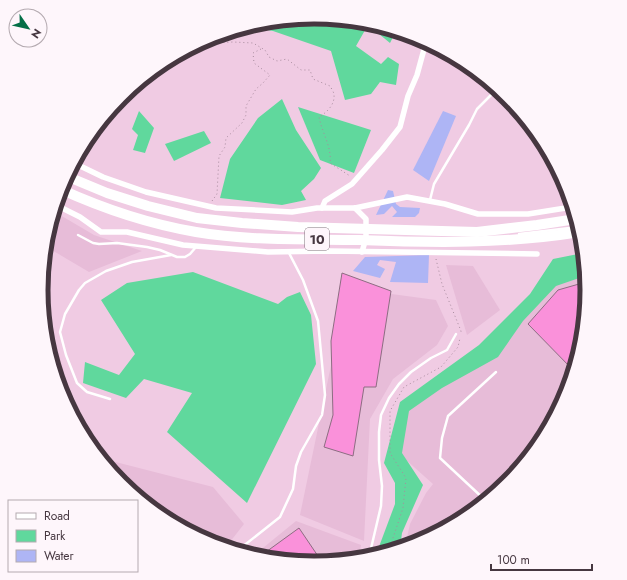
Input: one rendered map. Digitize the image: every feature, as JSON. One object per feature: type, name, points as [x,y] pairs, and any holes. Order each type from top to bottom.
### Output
[{"type":"highway","name":"10","points":[[72,179],[107,193],[148,206],[197,218],[242,223],[298,227],[477,232],[570,220]]},
{"type":"highway","name":"10","points":[[67,192],[101,206],[146,221],[197,232],[226,236],[452,243],[509,241],[573,233]]},
{"type":"street","points":[[322,208],[326,201],[357,179],[400,127],[408,96],[418,75],[425,48]]},
{"type":"street","points":[[79,165],[103,177],[146,192],[216,208],[292,212],[322,208],[355,208],[407,196],[430,200],[478,214],[528,214],[566,208]]},
{"type":"street","points":[[61,207],[101,232],[127,232],[184,245],[289,253],[329,251],[538,254]]},
{"type":"street","points":[[355,208],[366,220],[366,238],[362,252]]},
{"type":"lane","points":[[430,200],[434,184],[477,109],[491,95],[491,92]]},
{"type":"lane","points":[[515,235],[572,228]]},
{"type":"lane","points":[[78,235],[93,243],[117,243],[160,250],[177,257],[190,254],[197,246]]},
{"type":"lane","points":[[366,238],[479,239],[501,236]]},
{"type":"lane","points":[[243,546],[280,516],[293,489],[296,466],[301,452],[322,415],[325,395],[318,321],[302,280],[289,253]]},
{"type":"lane","points":[[110,399],[87,392],[77,382],[66,355],[60,332],[65,314],[79,290],[85,283],[106,271],[132,262],[170,255]]},
{"type":"lane","points":[[371,550],[381,506],[382,486],[379,432],[381,415],[389,398],[399,384],[431,358],[447,350],[456,334]]},
{"type":"lane","points":[[481,496],[440,458],[442,438],[448,416],[496,372]]},
{"type":"path","points":[[215,43],[253,43],[265,50],[269,57],[277,61],[286,59],[301,70],[310,70],[313,79],[330,86],[334,95],[333,104],[319,117],[321,128],[331,155],[330,163],[357,179]]},
{"type":"path","points":[[209,206],[217,194],[219,156],[225,147],[226,138],[242,123],[246,115],[246,106],[256,89],[270,75],[254,63],[253,53],[262,48]]},
{"type":"path","points":[[392,544],[402,508],[406,478],[390,453],[390,410],[404,387],[442,367],[458,346],[461,331],[442,284],[435,252]]},
{"type":"shaded area","points":[[59,215],[94,235],[142,251],[89,272],[51,250]]},
{"type":"shaded area","points":[[446,265],[473,266],[500,310],[467,335]]},
{"type":"shaded area","points":[[579,272],[579,307],[574,342],[565,376],[544,423],[525,452],[489,490],[461,511],[431,529],[407,539],[410,524],[426,493],[433,484],[396,451],[408,403],[474,353],[558,278]]},
{"type":"shaded area","points":[[347,288],[436,300],[448,326],[437,345],[393,379],[370,419],[364,541],[300,515]]},
{"type":"shaded area","points":[[50,323],[73,402],[57,359]]},
{"type":"shaded area","points":[[110,461],[213,487],[244,524],[230,542],[196,529],[166,511],[138,490]]},
{"type":"shaded area","points":[[296,521],[361,545],[360,552],[314,556],[279,554],[260,550]]},
{"type":"green space","points":[[314,24],[348,26],[366,29],[356,46],[381,64],[388,57],[399,64],[396,85],[380,82],[371,94],[345,100],[331,51],[273,31],[262,29],[279,26]]},
{"type":"green space","points":[[376,32],[393,36],[390,43]]},
{"type":"green space","points":[[282,99],[296,130],[321,168],[314,179],[301,191],[306,200],[282,205],[220,198],[230,159],[258,118]]},
{"type":"green space","points":[[298,107],[371,130],[354,173],[320,160]]},
{"type":"green space","points":[[139,111],[154,128],[145,153],[133,150],[138,135],[132,129]]},
{"type":"green space","points":[[204,131],[211,143],[174,161],[165,144]]},
{"type":"green space","points":[[577,254],[579,278],[556,286],[523,321],[498,357],[442,388],[409,411],[402,453],[423,485],[402,533],[401,541],[379,548],[395,504],[395,483],[384,463],[400,402],[479,345],[530,294],[553,259]]},
{"type":"green space","points":[[193,272],[278,304],[287,297],[300,292],[311,315],[316,364],[247,503],[167,432],[192,393],[144,379],[126,398],[83,383],[85,362],[119,375],[135,354],[101,300],[127,283]]},
{"type":"water","points":[[443,111],[456,116],[429,181],[413,170]]},
{"type":"water","points":[[388,190],[393,191],[396,204],[400,207],[420,208],[419,213],[415,217],[392,217],[397,212],[392,206],[384,214],[376,215]]},
{"type":"water","points":[[429,255],[428,283],[390,282],[396,262],[380,260],[377,265],[385,269],[380,278],[353,271],[365,257]]},
{"type":"building","points":[[342,273],[391,291],[376,387],[364,387],[353,456],[324,447],[333,415],[331,341]]},
{"type":"building","points":[[580,284],[577,325],[568,365],[528,324],[558,290]]},
{"type":"building","points":[[299,528],[318,556],[279,554],[266,552]]}]
